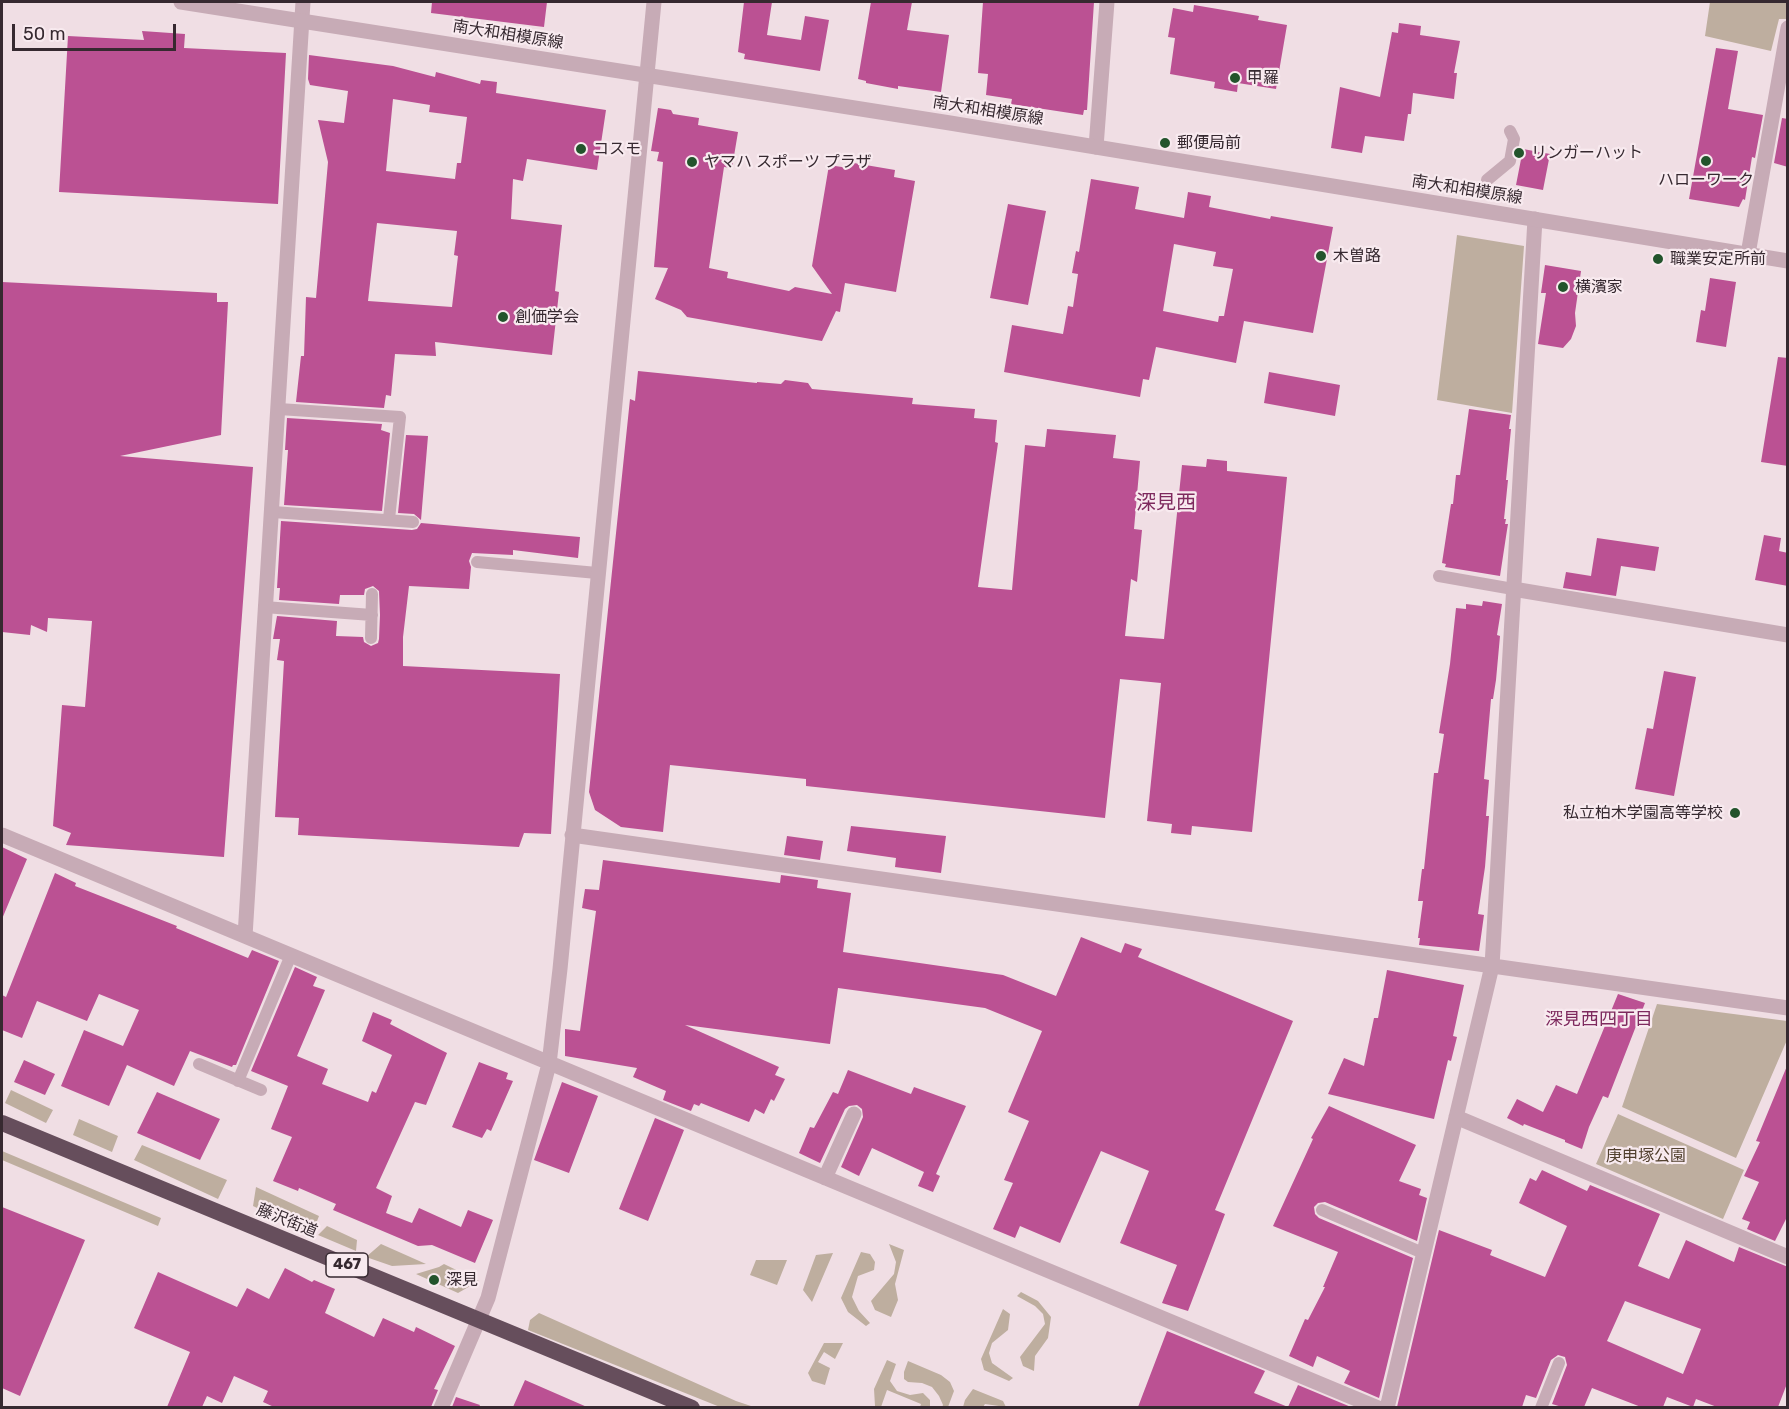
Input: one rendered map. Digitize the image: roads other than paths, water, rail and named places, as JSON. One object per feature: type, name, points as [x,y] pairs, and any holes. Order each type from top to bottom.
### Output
[{"type":"highway","name":"藤沢街道","points":[[2,1123],[692,1407]]},
{"type":"street","name":"南大和相模原線","points":[[182,2],[1096,147],[1788,261]]},
{"type":"street","points":[[245,936],[303,2]]},
{"type":"street","points":[[441,1407],[488,1298],[549,1064],[654,2]]},
{"type":"street","points":[[1096,147],[1107,2]]},
{"type":"street","points":[[1748,254],[1788,28]]},
{"type":"street","points":[[1387,1407],[1492,966],[1535,219]]},
{"type":"street","points":[[1513,589],[1788,635]]},
{"type":"street","points":[[2,835],[1378,1407]]},
{"type":"street","points":[[572,835],[1788,1008]]},
{"type":"street","points":[[825,1178],[854,1114]]},
{"type":"street","points":[[1456,1117],[1788,1257]]},
{"type":"lane","points":[[1487,180],[1510,161],[1514,139],[1509,131]]},
{"type":"lane","points":[[279,410],[400,417],[389,519]]},
{"type":"lane","points":[[273,512],[413,522]]},
{"type":"lane","points":[[477,562],[597,573]]},
{"type":"lane","points":[[1438,576],[1513,589]]},
{"type":"lane","points":[[371,638],[372,594]]},
{"type":"lane","points":[[264,607],[372,615]]},
{"type":"lane","points":[[238,1081],[291,955]]},
{"type":"lane","points":[[200,1064],[261,1090]]},
{"type":"lane","points":[[1322,1210],[1423,1252]]},
{"type":"lane","points":[[1541,1407],[1559,1363]]},
{"type":"place","name":"甲羅","points":[[1235,78]]},
{"type":"place","name":"郵便局前","points":[[1165,143]]},
{"type":"place","name":"コスモ","points":[[581,149]]},
{"type":"place","name":"リンガーハット","points":[[1519,153]]},
{"type":"place","name":"ハローワーク","points":[[1706,161]]},
{"type":"place","name":"ヤマハ スポーツ プラザ","points":[[692,162]]},
{"type":"place","name":"木曽路","points":[[1321,256]]},
{"type":"place","name":"職業安定所前","points":[[1658,259]]},
{"type":"place","name":"横濱家","points":[[1563,287]]},
{"type":"place","name":"創価学会","points":[[503,317]]},
{"type":"place","name":"私立柏木学園高等学校","points":[[1735,813]]},
{"type":"place","name":"深見","points":[[434,1280]]},
{"type":"district","name":"深見西","points":[[1166,503]]},
{"type":"district","name":"深見西四丁目","points":[[1599,1020]]},
{"type":"park label","name":"庚申塚公園","points":[[1646,1156]]}]
